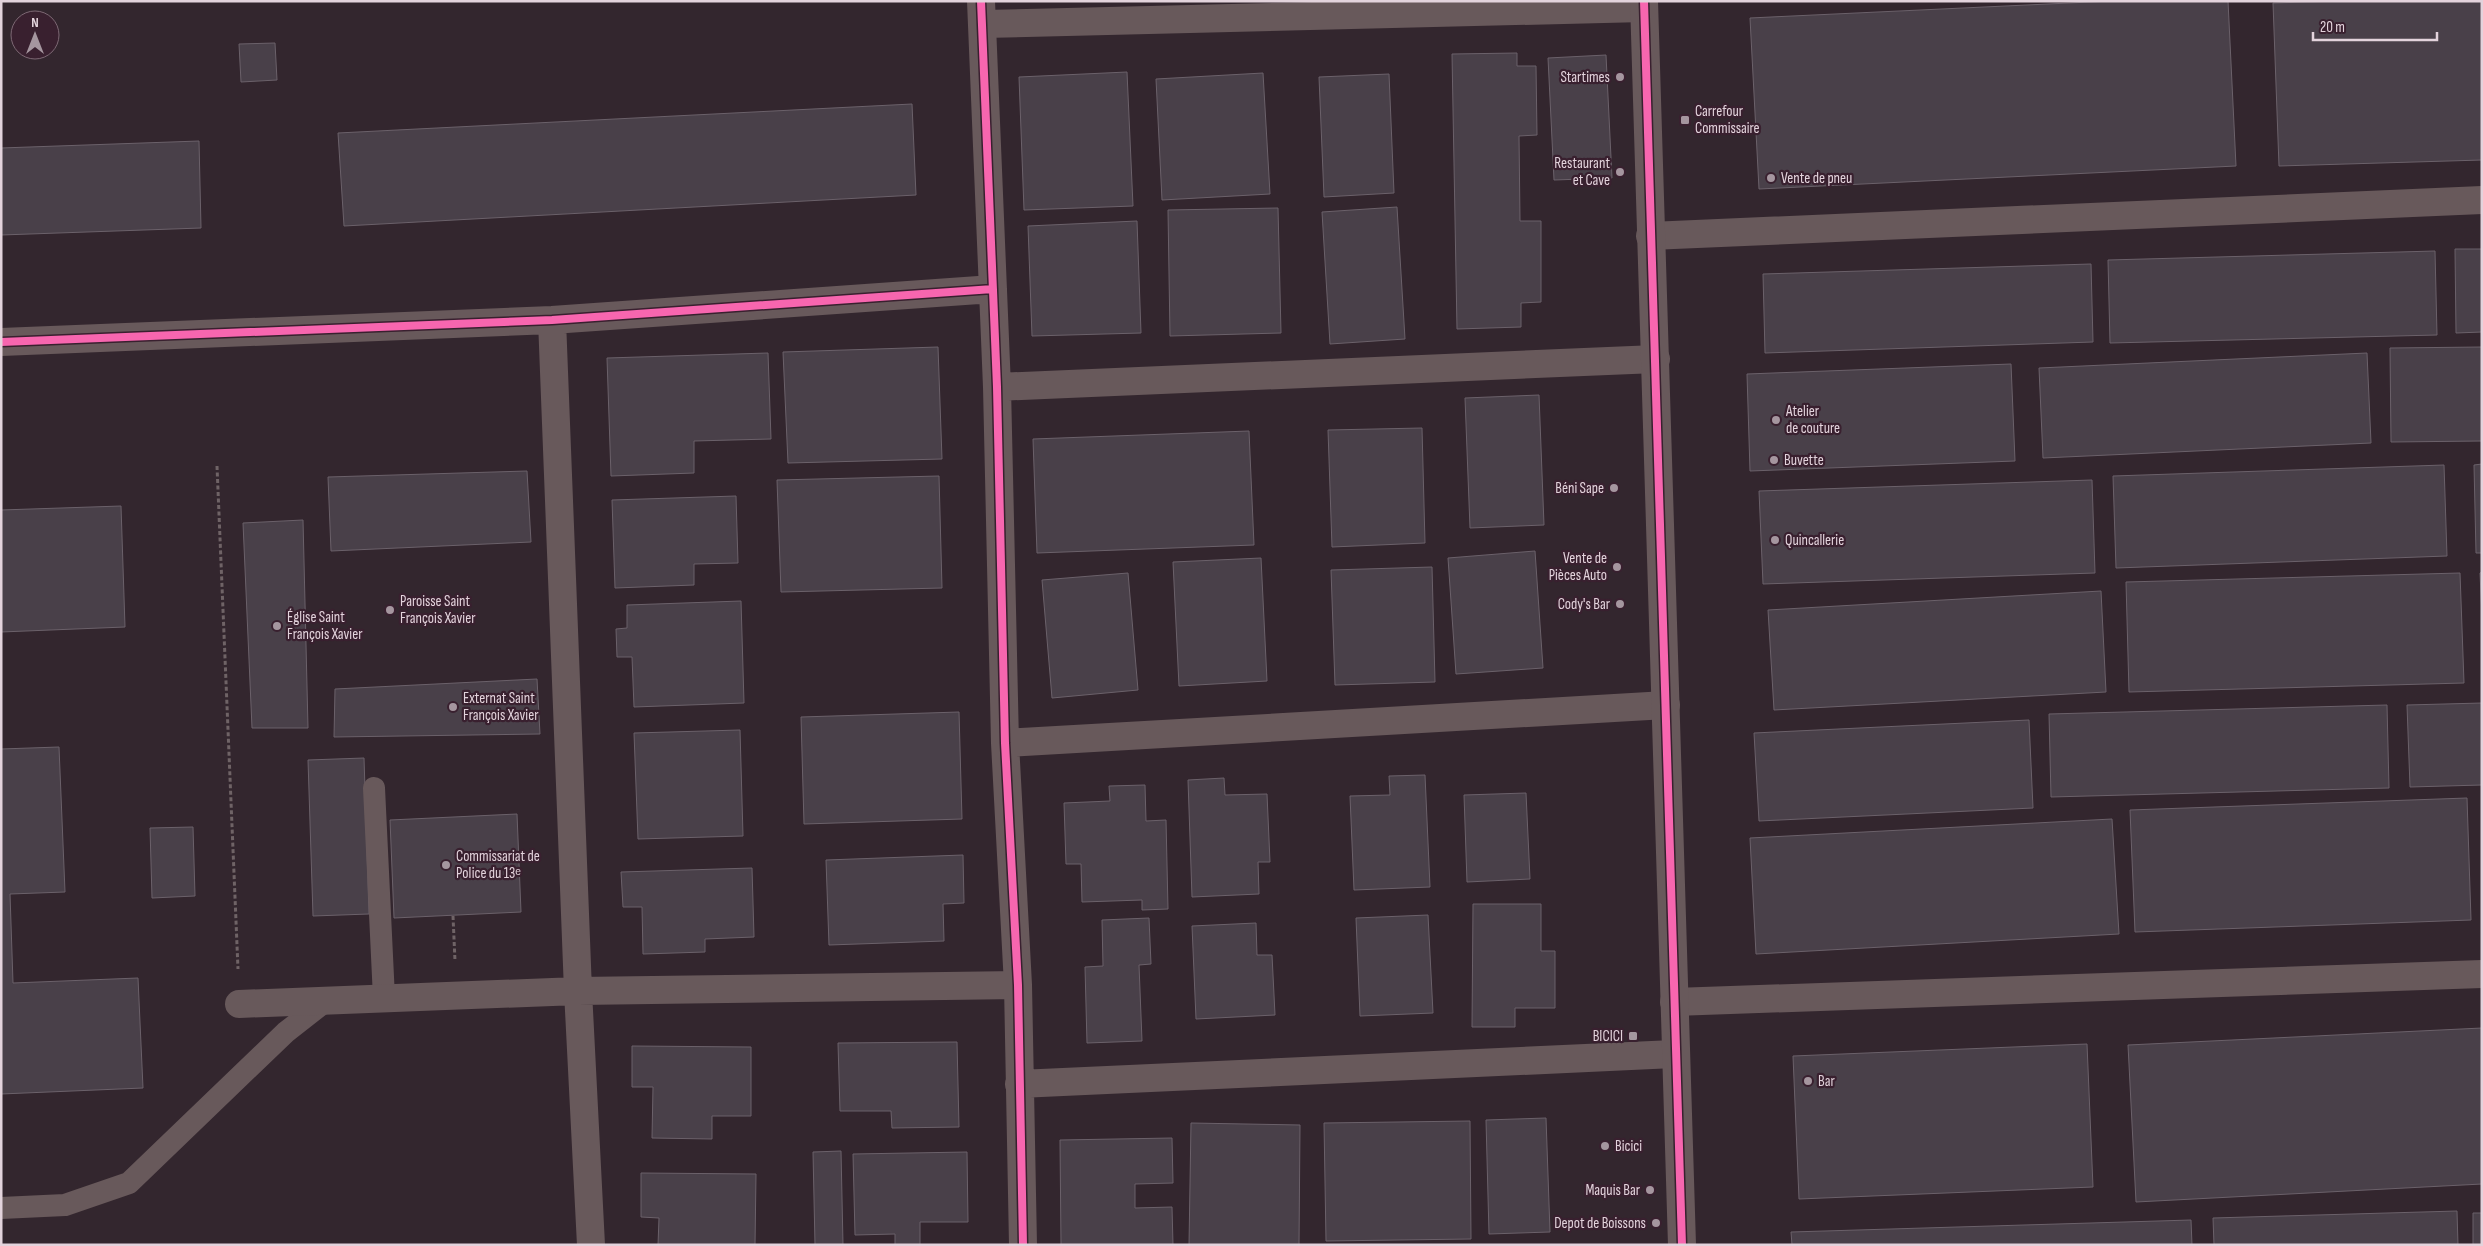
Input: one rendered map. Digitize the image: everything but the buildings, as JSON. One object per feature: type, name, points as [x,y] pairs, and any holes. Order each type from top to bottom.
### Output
[{"type":"street","points":[[1023,1245],[1018,985],[1005,743],[997,387],[982,13],[1644,5],[1666,705],[1674,1054],[1682,1245]]},
{"type":"street","points":[[1650,236],[2482,200]]},
{"type":"street","points":[[1,342],[552,320],[993,289]]},
{"type":"street","points":[[552,320],[578,992],[591,1245]]},
{"type":"street","points":[[997,387],[1656,359]]},
{"type":"street","points":[[1005,743],[1666,705]]},
{"type":"street","points":[[1674,1002],[2482,974]]},
{"type":"street","points":[[239,1004],[578,992],[1018,985]]},
{"type":"street","points":[[1019,1084],[1674,1054]]},
{"type":"lane","points":[[374,788],[384,998]]},
{"type":"lane","points":[[1,1208],[64,1205],[129,1183],[286,1032],[327,1000]]},
{"type":"path","points":[[217,466],[239,1004]]},
{"type":"path","points":[[453,916],[456,996]]},
{"type":"cycle path","points":[[981,1],[997,387],[1005,743],[1018,985],[1023,1245]]},
{"type":"cycle path","points":[[1644,1],[1682,1245]]},
{"type":"cycle path","points":[[1,342],[552,320],[993,289]]},
{"type":"place","name":"Startimes","points":[[1620,77]]},
{"type":"place","name":"Carrefour Commissaire","points":[[1685,120]]},
{"type":"place","name":"Restaurant et Cave","points":[[1620,172]]},
{"type":"place","name":"Vente de pneu","points":[[1771,178]]},
{"type":"place","name":"Atelier de couture","points":[[1776,420]]},
{"type":"place","name":"Buvette","points":[[1774,460]]},
{"type":"place","name":"Béni Sape","points":[[1614,488]]},
{"type":"place","name":"Quincallerie","points":[[1775,540]]},
{"type":"place","name":"Vente de Pièces Auto","points":[[1617,567]]},
{"type":"place","name":"Cody's Bar","points":[[1620,604]]},
{"type":"place","name":"Paroisse Saint François Xavier","points":[[390,610]]},
{"type":"place","name":"Église Saint François Xavier","points":[[277,626]]},
{"type":"place","name":"Externat Saint François Xavier","points":[[453,707]]},
{"type":"place","name":"Commissariat de Police du 13ᵉ","points":[[446,865]]},
{"type":"place","name":"BICICI","points":[[1633,1036]]},
{"type":"place","name":"Bar","points":[[1808,1081]]},
{"type":"place","name":"Bicici","points":[[1605,1146]]},
{"type":"place","name":"Maquis Bar","points":[[1650,1190]]},
{"type":"place","name":"Depot de Boissons","points":[[1656,1223]]}]
